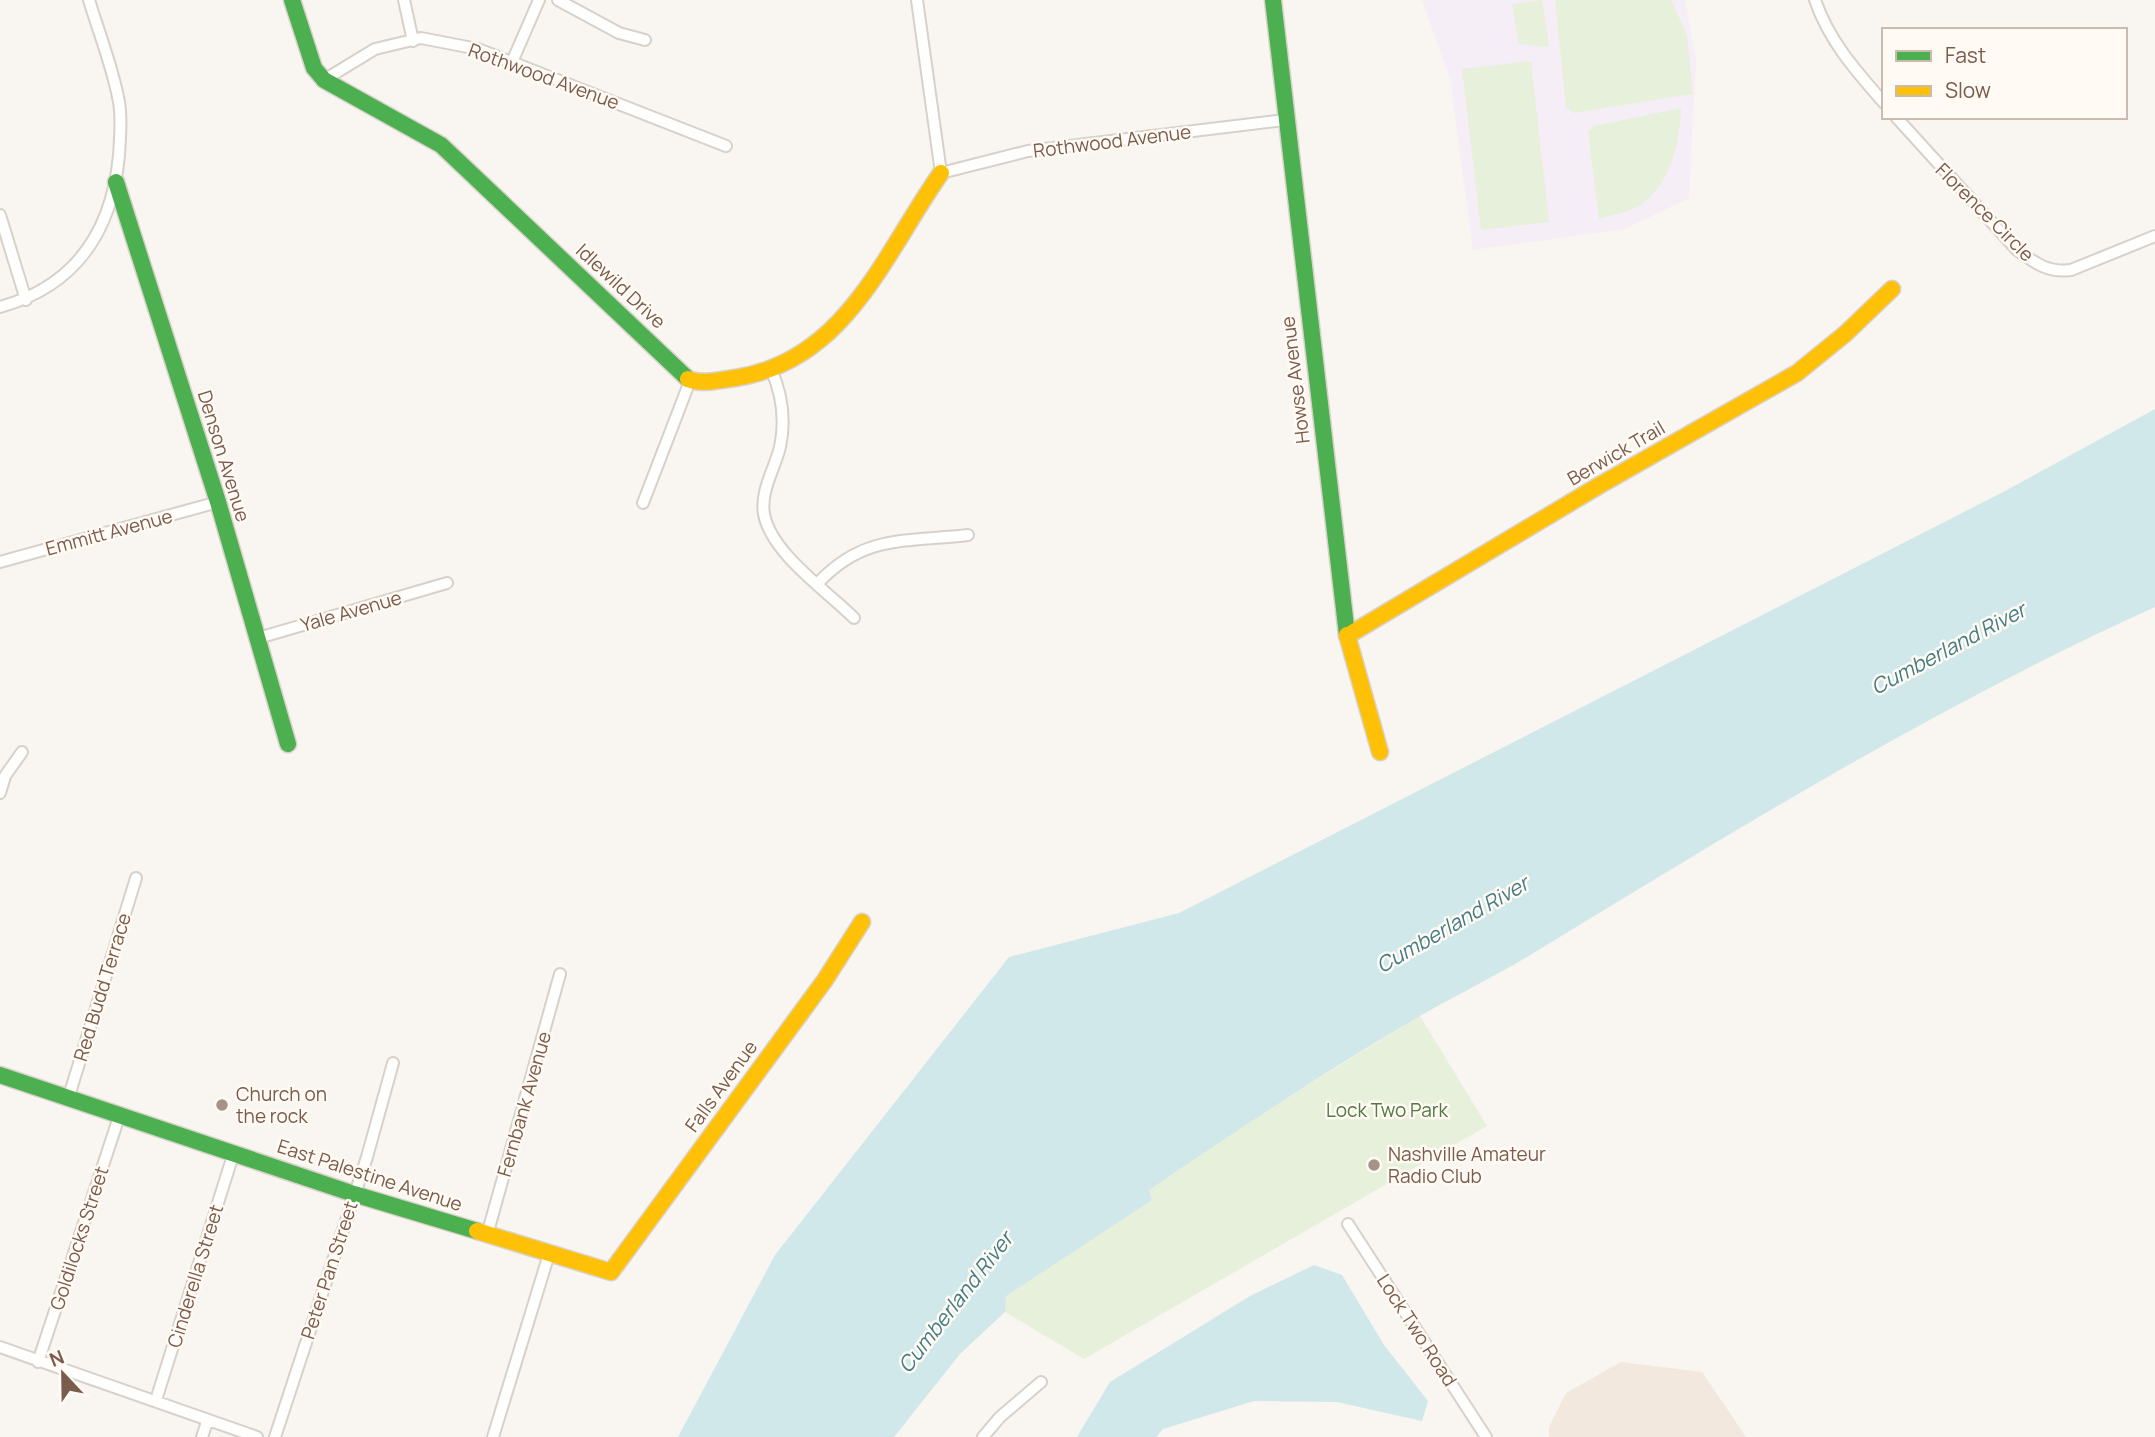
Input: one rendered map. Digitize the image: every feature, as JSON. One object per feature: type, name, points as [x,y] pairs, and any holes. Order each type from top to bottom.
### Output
[{"type":"street","points":[[0,307],[26,300],[52,284],[80,261],[102,228],[116,182],[120,138],[119,103],[89,0]]},
{"type":"street","points":[[292,0],[314,68],[324,80]]},
{"type":"street","points":[[404,0],[413,41]]},
{"type":"street","points":[[512,62],[539,0]]},
{"type":"street","points":[[558,0],[620,33],[645,40]]},
{"type":"street","points":[[643,503],[690,380],[720,382],[771,369],[823,339],[871,280],[937,178],[918,0]]},
{"type":"street","name":"Howse Avenue","points":[[1273,0],[1347,636],[1380,752]]},
{"type":"street","points":[[1815,0],[1825,25],[1846,59],[1882,101]]},
{"type":"street","name":"Rothwood Avenue","points":[[324,80],[375,49],[421,38],[478,49],[726,146]]},
{"type":"street","name":"Idlewild Drive","points":[[324,80],[441,145],[690,380]]},
{"type":"street","name":"Florence Circle","points":[[1898,119],[2017,250],[2039,266],[2056,272],[2090,263],[2155,236]]},
{"type":"street","name":"Rothwood Avenue","points":[[937,178],[1041,149],[1285,120]]},
{"type":"street","name":"Denson Avenue","points":[[116,182],[218,502],[255,639],[288,744]]},
{"type":"street","points":[[0,215],[26,300]]},
{"type":"street","name":"Berwick Trail","points":[[1347,636],[1600,485],[1797,373],[1845,334],[1892,289]]},
{"type":"street","points":[[771,369],[780,391],[783,420],[779,448],[765,494],[764,514],[785,554],[854,618]]},
{"type":"street","name":"Emmitt Avenue","points":[[0,562],[218,502]]},
{"type":"street","points":[[818,583],[838,561],[869,547],[904,539],[968,534]]},
{"type":"street","name":"Yale Avenue","points":[[255,639],[447,583]]},
{"type":"street","points":[[0,793],[5,776],[22,752]]},
{"type":"street","name":"Red Budd Terrace","points":[[69,1096],[136,877]]},
{"type":"street","name":"Falls Avenue","points":[[609,1271],[825,980],[862,922]]},
{"type":"street","name":"Fernbank Avenue","points":[[487,1235],[560,974]]},
{"type":"street","name":"Peter Pan Street","points":[[275,1437],[354,1194],[393,1063]]},
{"type":"street","name":"East Palestine Avenue","points":[[0,1075],[354,1194],[609,1271]]},
{"type":"street","name":"Goldilocks Street","points":[[38,1362],[120,1114]]},
{"type":"street","name":"Cinderella Street","points":[[156,1400],[234,1152]]},
{"type":"street","name":"Lock Two Road","points":[[1348,1224],[1486,1437]]},
{"type":"street","points":[[493,1437],[549,1254]]},
{"type":"street","points":[[0,1347],[257,1437]]},
{"type":"street","points":[[983,1437],[1000,1417],[1041,1382]]},
{"type":"street","points":[[202,1437],[208,1422]]},
{"type":"shaded area","points":[[1422,0],[1685,0],[1696,61],[1689,198],[1625,229],[1473,250],[1450,79]]},
{"type":"shaded area","points":[[1621,1362],[1702,1372],[1746,1437],[1549,1437],[1549,1427],[1566,1393]]},
{"type":"green space","points":[[1542,0],[1549,47],[1519,44],[1512,4]]},
{"type":"green space","points":[[1555,0],[1671,0],[1687,35],[1693,94],[1574,113],[1566,107]]},
{"type":"green space","points":[[1531,61],[1549,222],[1481,230],[1462,69]]},
{"type":"green space","points":[[1681,108],[1671,164],[1658,188],[1637,207],[1599,219],[1588,132],[1594,126]]},
{"type":"green space","name":"Lock Two Park","points":[[1420,1016],[1487,1126],[1084,1359],[1005,1312],[1005,1296],[1152,1199],[1148,1190],[1273,1106]]},
{"type":"water","name":"Cumberland River","points":[[2155,409],[2155,607],[1993,686],[1836,772],[1527,957],[1385,1037],[1249,1123],[1149,1190],[1152,1200],[1006,1296],[1005,1312],[960,1354],[894,1437],[678,1437],[775,1255],[1009,957],[1179,913],[2005,491]]},
{"type":"water","points":[[1314,1265],[1342,1275],[1384,1345],[1428,1401],[1422,1421],[1337,1402],[1254,1401],[1163,1429],[1156,1437],[1077,1437],[1110,1382],[1250,1296]]},
{"type":"traffic: fast","points":[[292,0],[314,68],[324,80],[441,145],[688,379]]},
{"type":"traffic: fast","points":[[1273,0],[1347,635]]},
{"type":"traffic: fast","points":[[116,182],[218,502],[288,744]]},
{"type":"traffic: fast","points":[[0,1075],[354,1194],[477,1231]]},
{"type":"traffic: slow","points":[[688,379],[705,382],[735,378],[773,368],[806,350],[834,327],[858,300],[941,173]]},
{"type":"traffic: slow","points":[[1347,636],[1600,485],[1797,373],[1845,334],[1892,289]]},
{"type":"traffic: slow","points":[[1347,635],[1380,752]]},
{"type":"traffic: slow","points":[[477,1231],[611,1272],[825,980],[862,922]]},
{"type":"place","name":"Church on the rock","points":[[222,1105]]},
{"type":"place","name":"Nashville Amateur Radio Club","points":[[1374,1165]]}]
